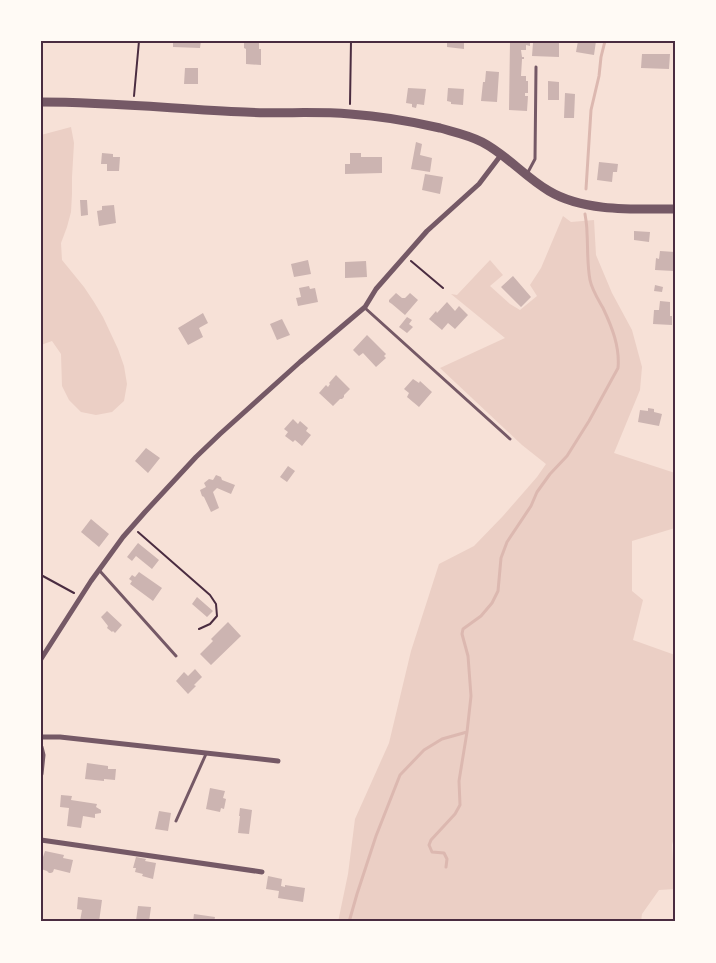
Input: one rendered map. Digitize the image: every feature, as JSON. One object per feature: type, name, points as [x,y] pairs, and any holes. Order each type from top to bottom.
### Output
[{"type":"street","points":[[41,102],[82,102],[261,113],[350,114],[395,119],[468,135],[483,142],[550,192],[563,198],[584,204],[623,208],[675,209]]},
{"type":"street","points":[[41,659],[99,570],[132,527],[196,457],[300,362],[365,307],[376,289],[428,231],[478,184],[501,156]]},
{"type":"street","points":[[41,737],[60,737],[278,761]]},
{"type":"street","points":[[41,747],[43,756],[41,774]]},
{"type":"street","points":[[41,840],[262,872]]},
{"type":"lane","points":[[526,175],[534,159],[536,67]]},
{"type":"lane","points":[[365,307],[510,439]]},
{"type":"lane","points":[[99,570],[176,656]]},
{"type":"lane","points":[[176,821],[207,753]]},
{"type":"path","points":[[133,106],[138,41]]},
{"type":"path","points":[[350,114],[352,41]]},
{"type":"path","points":[[406,256],[443,288]]},
{"type":"path","points":[[132,527],[210,595],[216,604],[216,616],[210,624],[199,629]]},
{"type":"path","points":[[41,575],[81,597]]},
{"type":"shaded area","points":[[71,127],[74,143],[71,212],[61,243],[62,260],[84,287],[103,317],[118,349],[124,366],[127,384],[124,401],[112,412],[96,415],[81,412],[69,400],[62,386],[61,354],[52,341],[41,345],[41,135]]},
{"type":"shaded area","points":[[563,216],[571,222],[594,220],[596,255],[612,293],[632,330],[642,367],[640,390],[614,453],[675,473],[675,528],[632,541],[632,591],[643,600],[633,640],[675,655],[675,833],[672,845],[675,889],[659,890],[642,914],[641,922],[338,922],[348,874],[355,819],[389,743],[411,651],[439,564],[474,546],[503,516],[546,464],[522,445],[440,368],[505,338],[451,294],[457,295],[490,260],[503,275],[490,286],[510,304],[520,310],[537,296],[530,285],[541,268]]},
{"type":"building","points":[[173,41],[201,41],[200,48],[173,47]]},
{"type":"building","points":[[244,41],[259,43],[261,65],[246,64]]},
{"type":"building","points":[[447,41],[464,41],[464,49],[447,47]]},
{"type":"building","points":[[510,41],[559,41],[559,57],[532,56],[533,43],[530,43],[530,46],[526,45],[526,50],[521,50],[524,59],[522,59],[521,76],[526,76],[526,81],[528,81],[528,93],[525,93],[525,96],[528,96],[527,111],[509,110]]},
{"type":"building","points":[[578,41],[596,41],[594,55],[576,52]]},
{"type":"building","points":[[642,54],[670,54],[669,69],[641,68]]},
{"type":"building","points":[[185,68],[198,68],[198,84],[184,84]]},
{"type":"building","points":[[486,71],[499,72],[497,102],[481,101]]},
{"type":"building","points":[[548,81],[559,82],[559,100],[548,100]]},
{"type":"building","points":[[408,88],[426,89],[424,105],[417,104],[416,108],[412,107],[412,104],[406,103]]},
{"type":"building","points":[[448,88],[464,89],[463,105],[451,104],[451,102],[447,101]]},
{"type":"building","points":[[565,93],[575,94],[574,118],[564,118]]},
{"type":"building","points":[[416,142],[422,144],[420,155],[432,158],[430,172],[411,169]]},
{"type":"building","points":[[102,153],[113,154],[113,157],[120,157],[119,171],[107,171],[107,164],[101,164]]},
{"type":"building","points":[[350,153],[361,153],[361,157],[382,157],[382,173],[345,174],[345,164],[350,164]]},
{"type":"building","points":[[599,162],[618,164],[617,172],[613,172],[612,182],[597,180]]},
{"type":"building","points":[[425,174],[443,177],[440,194],[422,190]]},
{"type":"building","points":[[80,200],[87,200],[88,215],[81,216]]},
{"type":"building","points":[[114,205],[116,223],[99,226],[97,211],[102,210],[102,206]]},
{"type":"building","points":[[634,231],[650,232],[649,242],[634,240]]},
{"type":"building","points":[[660,251],[675,252],[674,271],[655,270],[656,258],[659,259]]},
{"type":"building","points":[[308,260],[311,274],[294,277],[291,264]]},
{"type":"building","points":[[366,261],[367,277],[345,278],[345,262]]},
{"type":"building","points":[[513,276],[531,297],[521,307],[501,287]]},
{"type":"building","points":[[655,285],[663,287],[662,292],[654,291]]},
{"type":"building","points":[[309,286],[310,289],[315,288],[318,302],[298,306],[296,298],[301,297],[299,288]]},
{"type":"building","points":[[396,293],[405,298],[410,293],[418,300],[405,315],[389,302]]},
{"type":"building","points":[[660,301],[670,302],[672,325],[653,324],[654,310],[659,310]]},
{"type":"building","points":[[447,302],[455,311],[459,306],[468,315],[455,329],[448,323],[442,330],[429,319]]},
{"type":"building","points":[[203,313],[208,323],[199,328],[203,337],[188,345],[178,328]]},
{"type":"building","points":[[407,317],[412,320],[409,324],[413,327],[407,333],[399,327]]},
{"type":"building","points":[[282,319],[290,335],[277,340],[270,324]]},
{"type":"building","points":[[367,335],[386,354],[384,356],[386,358],[376,367],[363,353],[359,356],[353,350]]},
{"type":"building","points":[[336,375],[350,389],[333,406],[319,393],[326,385],[328,387]]},
{"type":"building","points":[[413,379],[419,383],[420,381],[432,392],[419,407],[407,397],[409,393],[404,389]]},
{"type":"building","points":[[648,408],[662,414],[659,426],[638,422],[640,410],[648,411]]},
{"type":"building","points":[[293,419],[298,424],[300,421],[308,428],[306,431],[311,435],[302,446],[295,440],[293,442],[285,436],[288,432],[284,429]]},
{"type":"building","points":[[146,448],[160,458],[148,473],[135,461]]},
{"type":"building","points":[[288,466],[295,471],[287,482],[280,477]]},
{"type":"building","points":[[216,475],[221,477],[222,480],[235,485],[231,494],[217,488],[213,492],[219,508],[211,512],[200,490],[206,487],[204,483],[209,479],[213,480]]},
{"type":"building","points":[[91,519],[109,534],[99,547],[81,532]]},
{"type":"building","points":[[138,543],[159,560],[152,569],[136,556],[132,561],[127,557]]},
{"type":"building","points":[[139,572],[162,588],[153,601],[130,584],[132,581],[129,579],[132,575],[135,577]]},
{"type":"building","points":[[197,597],[213,611],[207,617],[192,604]]},
{"type":"building","points":[[107,611],[122,625],[115,633],[107,628],[108,626],[101,617]]},
{"type":"building","points":[[228,622],[241,636],[211,665],[200,654],[213,641],[211,639]]},
{"type":"building","points":[[195,669],[202,677],[188,694],[176,681],[184,672],[188,676]]},
{"type":"building","points":[[87,763],[108,766],[108,769],[116,769],[115,780],[85,779]]},
{"type":"building","points":[[210,788],[225,791],[223,798],[226,799],[224,809],[221,808],[220,812],[206,809]]},
{"type":"building","points":[[61,795],[72,796],[71,800],[97,804],[96,807],[101,810],[101,813],[95,814],[95,818],[83,816],[81,828],[67,826],[69,808],[60,807]]},
{"type":"building","points":[[240,808],[252,810],[249,834],[238,833]]},
{"type":"building","points":[[159,811],[171,813],[168,831],[155,829]]},
{"type":"building","points":[[45,851],[64,855],[63,858],[73,860],[70,873],[54,869],[53,872],[49,873],[41,869]]},
{"type":"building","points":[[136,857],[156,863],[153,879],[135,872],[136,868],[133,868]]},
{"type":"building","points":[[268,876],[282,879],[281,886],[305,888],[303,902],[278,898],[279,891],[266,889]]},
{"type":"building","points":[[78,897],[102,900],[99,922],[80,921],[82,910],[77,909]]},
{"type":"building","points":[[138,906],[151,907],[149,922],[136,921]]},
{"type":"building","points":[[194,914],[215,917],[214,922],[193,922]]},
{"type":"waterway","points":[[586,189],[591,110],[605,41]]},
{"type":"waterway","points":[[446,867],[447,859],[444,853],[432,852],[429,845],[431,840],[455,814],[460,805],[459,781],[471,696],[468,656],[462,634],[463,629],[481,616],[492,603],[498,591],[501,558],[507,542],[531,506],[537,492],[550,474],[567,456],[618,368],[618,352],[615,337],[590,280],[585,214]]},
{"type":"waterway","points":[[349,922],[376,836],[400,775],[424,750],[442,739],[467,732]]}]
